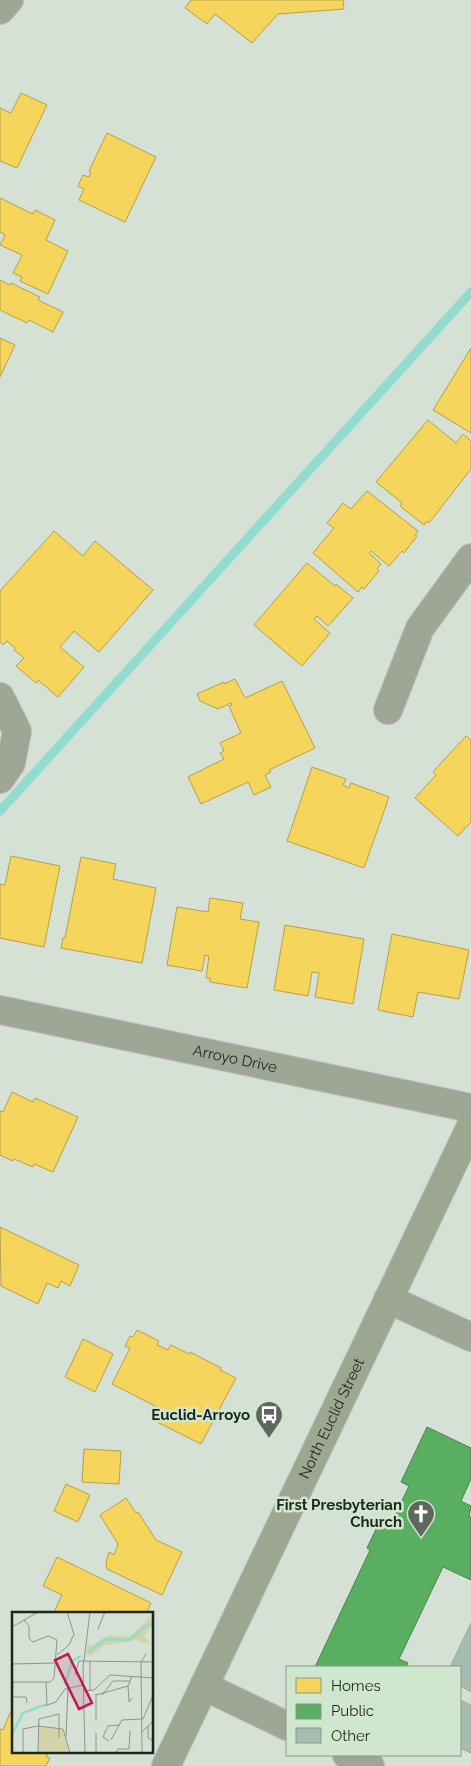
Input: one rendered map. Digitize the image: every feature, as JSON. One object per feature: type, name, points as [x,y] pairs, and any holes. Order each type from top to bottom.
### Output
[{"type":"main road","name":"North Euclid Street","points":[[166,1766],[471,1126]]},
{"type":"street","points":[[0,10],[9,0]]},
{"type":"street","points":[[388,710],[420,628],[471,558]]},
{"type":"street","points":[[0,697],[17,731],[11,763],[0,779]]},
{"type":"street","name":"Arroyo Drive","points":[[0,1010],[471,1108]]},
{"type":"street","points":[[388,1299],[471,1337]]},
{"type":"street","points":[[204,1686],[286,1726]]},
{"type":"street","points":[[349,1756],[370,1766]]},
{"type":"building: Homes","points":[[191,0],[343,0],[344,9],[278,14],[252,43],[215,14],[207,24],[185,8]]},
{"type":"building: Homes","points":[[21,93],[47,105],[17,168],[0,161],[0,108],[11,113]]},
{"type":"building: Homes","points":[[107,133],[156,157],[125,222],[79,200],[84,189],[78,186],[83,175],[89,177],[91,172],[89,171]]},
{"type":"building: Homes","points":[[0,198],[33,214],[35,210],[55,220],[46,240],[68,251],[48,294],[20,281],[22,277],[13,273],[22,255],[0,245],[5,235],[0,232]]},
{"type":"building: Homes","points":[[0,280],[10,285],[11,283],[40,297],[38,300],[63,312],[53,332],[29,320],[27,323],[0,310]]},
{"type":"building: Homes","points":[[0,338],[15,345],[0,377]]},
{"type":"building: Homes","points":[[471,348],[471,433],[433,410]]},
{"type":"building: Homes","points":[[428,420],[456,443],[463,434],[471,441],[471,469],[429,523],[427,521],[424,525],[400,506],[402,503],[376,482]]},
{"type":"building: Homes","points":[[367,491],[418,531],[415,535],[417,536],[404,553],[402,551],[389,566],[371,551],[369,553],[381,564],[377,569],[379,571],[364,589],[362,587],[358,592],[313,553],[334,528],[327,523],[343,503],[351,509]]},
{"type":"building: Homes","points":[[54,531],[83,556],[95,541],[153,590],[99,652],[74,631],[60,647],[84,667],[58,697],[38,680],[36,683],[16,666],[24,658],[7,641],[3,645],[0,642],[0,591]]},
{"type":"building: Homes","points":[[307,563],[353,598],[328,626],[317,616],[314,619],[330,633],[302,666],[254,625]]},
{"type":"building: Homes","points":[[235,679],[245,698],[282,681],[315,748],[269,770],[271,772],[265,775],[271,787],[254,795],[248,782],[201,804],[188,777],[224,759],[220,753],[224,751],[220,743],[241,733],[229,706],[232,705],[231,703],[218,709],[200,701],[197,694]]},
{"type":"building: Homes","points":[[466,736],[471,740],[471,822],[458,836],[415,798],[436,775],[433,772]]},
{"type":"building: Homes","points":[[312,767],[346,779],[343,785],[349,788],[351,783],[389,797],[364,868],[287,841]]},
{"type":"building: Homes","points":[[11,856],[60,866],[44,947],[0,938],[0,884],[5,885]]},
{"type":"building: Homes","points":[[81,857],[116,864],[113,879],[156,888],[142,963],[61,948],[63,938],[65,938]]},
{"type":"building: Homes","points":[[210,898],[243,903],[240,919],[259,922],[247,988],[210,982],[210,978],[206,978],[209,956],[205,955],[202,971],[167,965],[177,907],[208,912]]},
{"type":"building: Homes","points":[[285,925],[364,939],[353,1004],[315,997],[319,973],[312,972],[308,996],[274,990]]},
{"type":"building: Homes","points":[[392,934],[469,950],[459,999],[418,992],[413,1017],[378,1010]]},
{"type":"building: Homes","points":[[12,1092],[33,1102],[35,1098],[78,1117],[53,1172],[34,1164],[33,1167],[0,1155],[0,1111],[3,1112]]},
{"type":"building: Homes","points":[[0,1227],[79,1265],[70,1286],[61,1281],[58,1288],[47,1283],[38,1304],[1,1286]]},
{"type":"building: Homes","points":[[137,1330],[159,1341],[157,1345],[168,1350],[171,1345],[189,1354],[190,1352],[236,1378],[201,1444],[151,1419],[157,1407],[112,1384],[130,1348],[125,1346],[130,1336],[133,1337]]},
{"type":"building: Homes","points":[[83,1339],[113,1354],[95,1392],[65,1377]]},
{"type":"building: Homes","points":[[84,1449],[121,1451],[119,1484],[82,1482]]},
{"type":"building: Homes","points":[[66,1484],[90,1495],[78,1522],[54,1511]]},
{"type":"building: Homes","points":[[126,1498],[136,1513],[138,1512],[156,1540],[182,1552],[162,1595],[107,1569],[106,1562],[109,1552],[114,1555],[118,1544],[100,1515]]},
{"type":"building: Homes","points":[[57,1557],[151,1603],[147,1612],[54,1612],[62,1595],[43,1586]]},
{"type":"building: Homes","points":[[11,1711],[12,1754],[47,1754],[46,1757],[50,1758],[46,1766],[0,1766],[0,1729],[3,1730]]},
{"type":"building: Public","name":"First Presbyterian Church","points":[[427,1427],[471,1448],[471,1479],[461,1501],[471,1506],[469,1517],[471,1517],[471,1580],[443,1567],[399,1659],[408,1663],[406,1666],[315,1666],[370,1550],[367,1548],[379,1523],[389,1528],[409,1486],[401,1482]]},
{"type":"building: Other","points":[[471,1623],[471,1692],[461,1687],[461,1666],[450,1666]]},
{"type":"building: Other","points":[[461,1700],[471,1705],[471,1753],[461,1748]]},
{"type":"waterway","points":[[0,811],[471,292]]},
{"type":"place","name":"Euclid-Arroyo","points":[[269,1439]]},
{"type":"place","name":"First Presbyterian Church","points":[[421,1538]]}]
